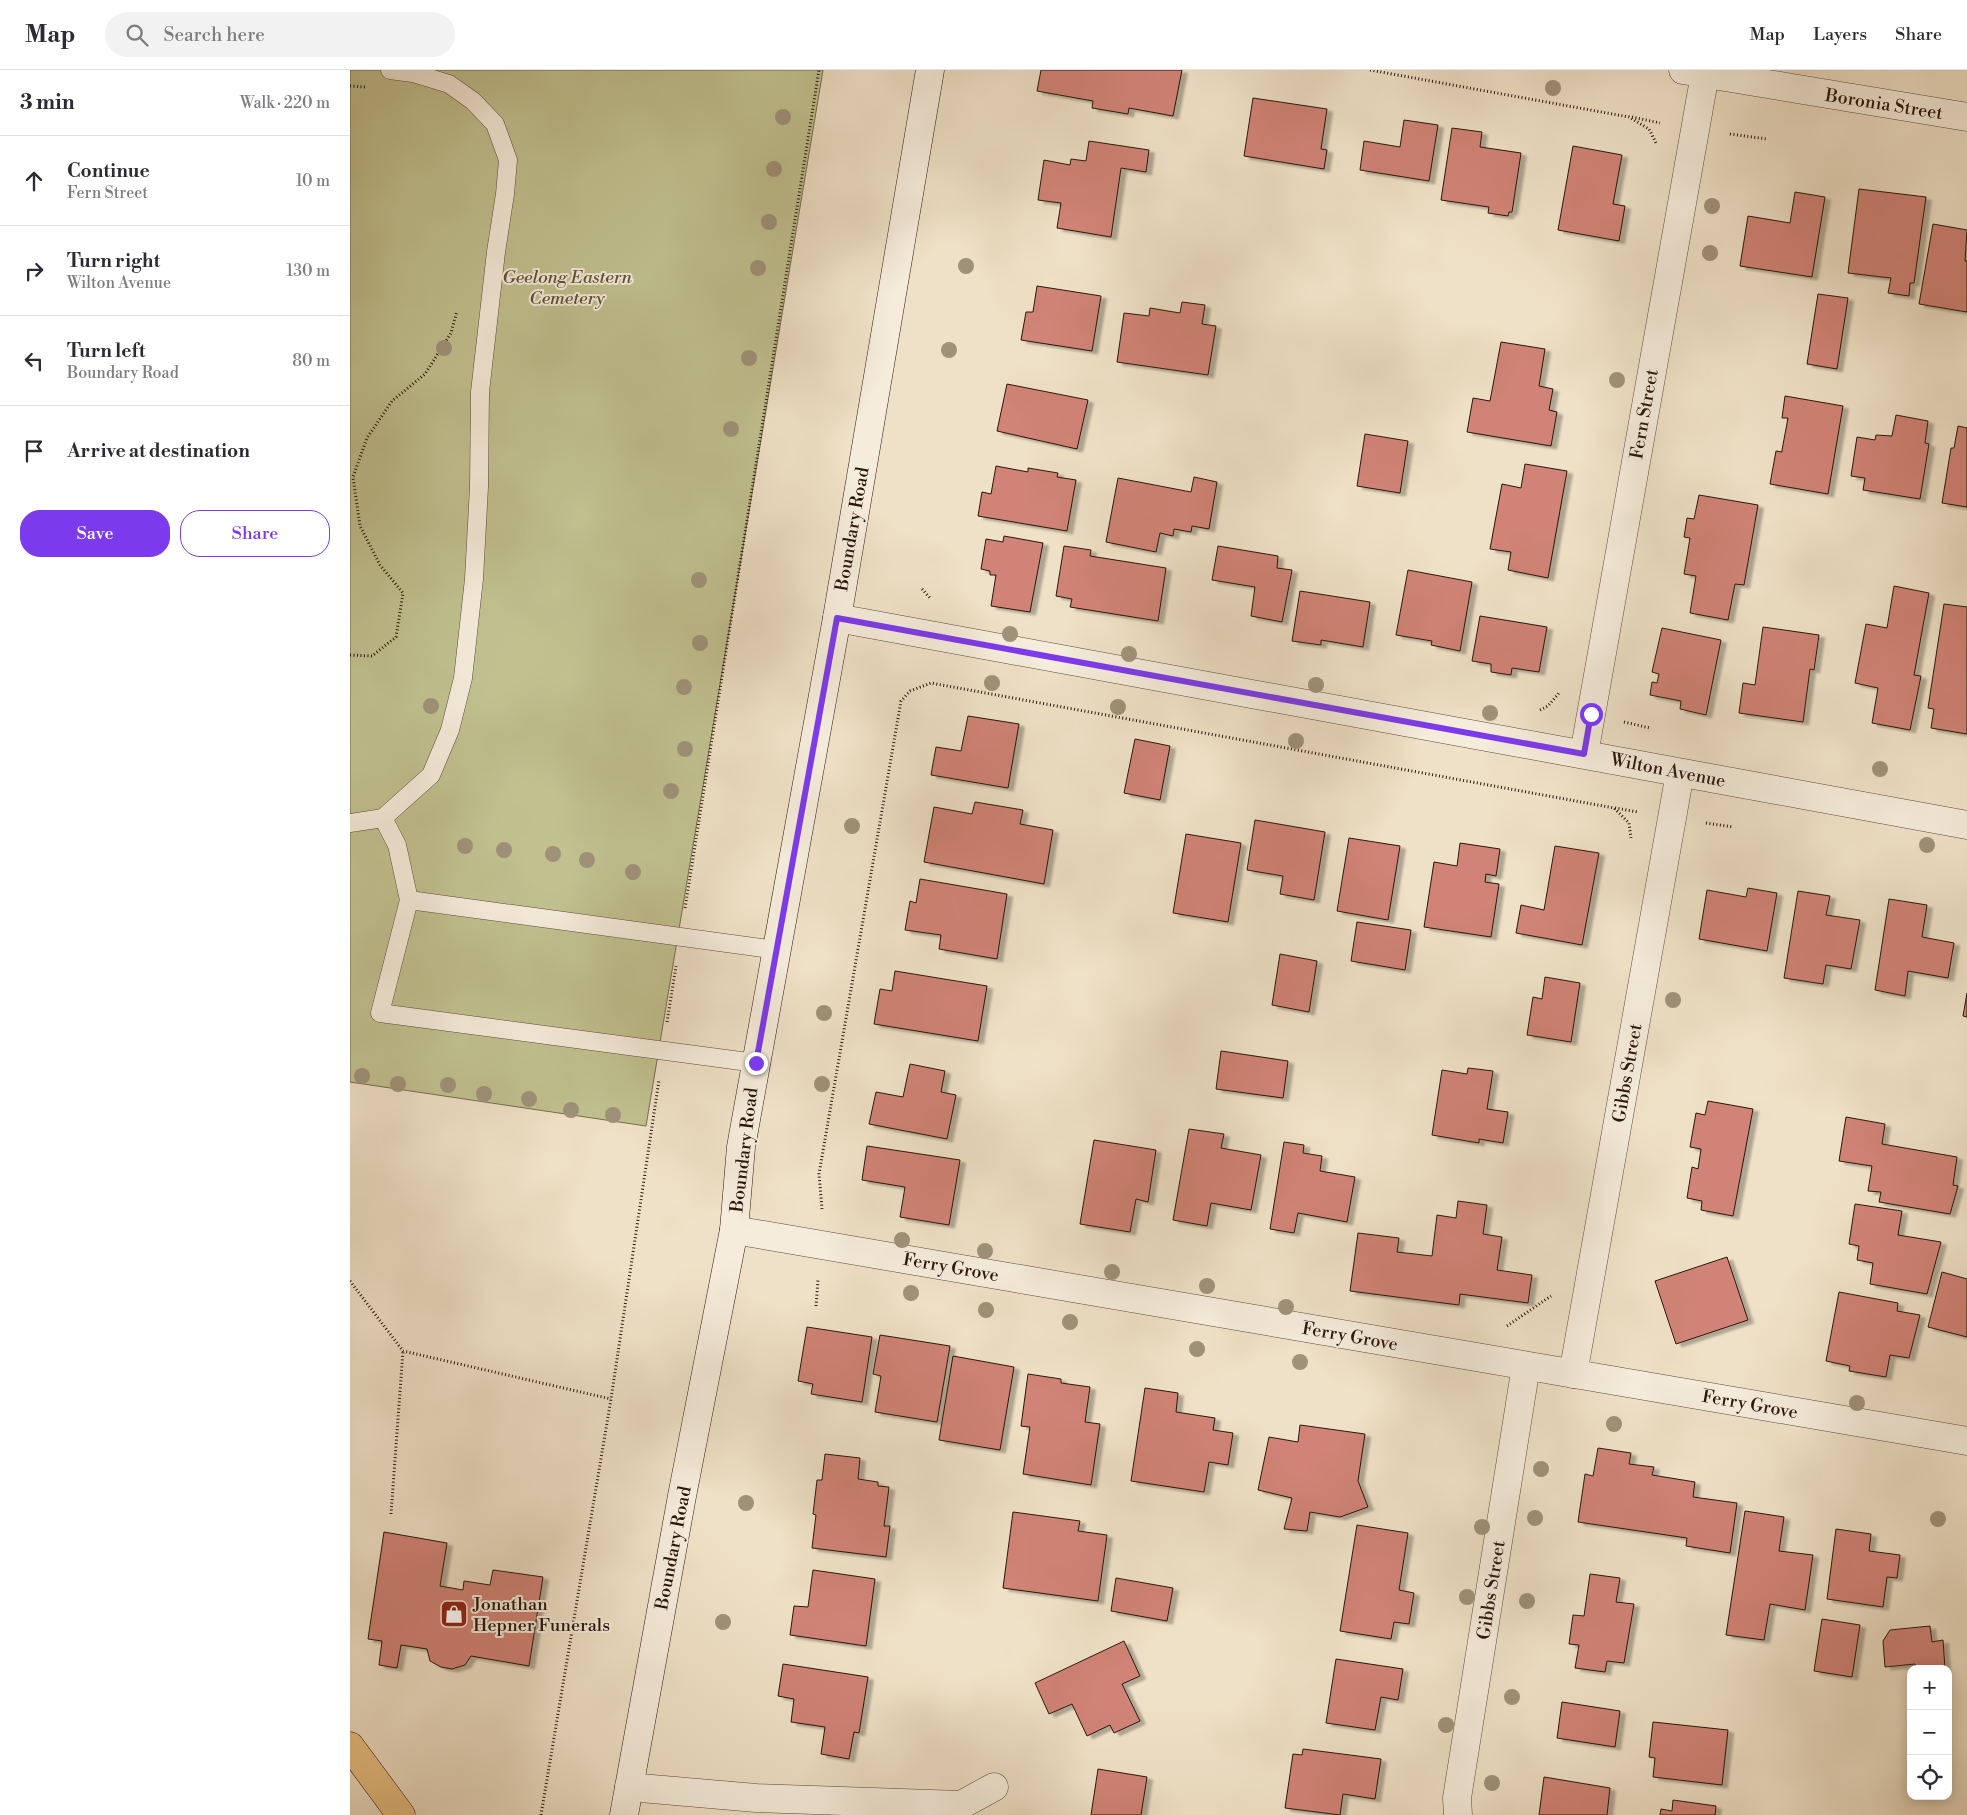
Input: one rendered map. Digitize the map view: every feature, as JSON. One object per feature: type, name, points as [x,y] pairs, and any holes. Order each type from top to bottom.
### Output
[{"type":"highway","points":[[350,1746],[401,1815]]},
{"type":"street","name":"Boundary Road","points":[[624,1815],[684,1487],[734,1230],[741,1147],[837,618],[930,70]]},
{"type":"street","name":"Boronia Street","points":[[1694,72],[1967,117]]},
{"type":"street","name":"Fern Street","points":[[1584,754],[1694,72]]},
{"type":"street","name":"Wilton Avenue","points":[[837,618],[1967,825]]},
{"type":"street","name":"Gibbs Street","points":[[1573,1374],[1680,773]]},
{"type":"street","name":"Ferry Grove","points":[[734,1230],[1967,1441]]},
{"type":"street","name":"Gibbs Street","points":[[1458,1815],[1458,1798],[1526,1366]]},
{"type":"street","points":[[629,1788],[756,1798],[961,1805],[994,1787]]},
{"type":"lane","points":[[350,823],[383,818],[432,775],[450,730],[462,678],[474,579],[479,487],[480,392],[508,160],[495,124],[473,101],[449,84],[413,73],[390,70]]},
{"type":"lane","points":[[383,818],[397,845],[409,900],[380,1014],[756,1063]]},
{"type":"lane","points":[[409,900],[776,950]]},
{"type":"path","points":[[1370,70],[1629,117],[1649,129],[1656,142],[1654,152]]},
{"type":"path","points":[[350,86],[370,87]]},
{"type":"path","points":[[350,655],[372,656],[396,637],[403,593],[380,565],[360,526],[353,477],[367,438],[392,401],[425,374],[451,333],[459,304]]},
{"type":"path","points":[[922,589],[933,601]]},
{"type":"path","points":[[816,1306],[822,1210],[819,1174],[902,700],[910,691],[931,683],[1614,808],[1629,824],[1632,846]]},
{"type":"path","points":[[1536,712],[1548,706],[1560,691]]},
{"type":"path","points":[[822,1210],[830,1213]]},
{"type":"path","points":[[350,1280],[402,1351],[391,1514]]},
{"type":"path","points":[[1504,1327],[1555,1294]]},
{"type":"path","points":[[402,1351],[611,1399]]},
{"type":"green space","name":"Geelong Eastern Cemetery","points":[[350,70],[823,70],[646,1126],[350,1082]]},
{"type":"building","points":[[1041,70],[1182,70],[1173,116],[1129,108],[1128,114],[1092,108],[1093,101],[1037,91]]},
{"type":"building","points":[[1253,98],[1327,109],[1321,149],[1327,150],[1324,169],[1244,156]]},
{"type":"building","points":[[1404,120],[1438,125],[1429,181],[1360,170],[1364,141],[1400,147]]},
{"type":"building","points":[[1452,128],[1482,132],[1480,147],[1521,153],[1512,212],[1509,212],[1508,216],[1488,213],[1489,207],[1441,200]]},
{"type":"building","points":[[1089,141],[1149,150],[1146,172],[1121,168],[1111,237],[1057,228],[1061,203],[1038,200],[1044,160],[1070,165],[1071,159],[1086,161]]},
{"type":"building","points":[[1573,146],[1622,155],[1613,204],[1625,206],[1619,241],[1558,230]]},
{"type":"building","points":[[1859,189],[1926,197],[1914,283],[1910,283],[1909,296],[1888,293],[1891,278],[1848,273]]},
{"type":"building","points":[[1795,192],[1825,197],[1812,277],[1740,266],[1748,216],[1790,223]]},
{"type":"building","points":[[1933,224],[1967,230],[1965,261],[1967,261],[1967,312],[1919,304]]},
{"type":"building","points":[[1037,286],[1101,296],[1092,351],[1021,340],[1026,312],[1033,312]]},
{"type":"building","points":[[1818,294],[1848,298],[1837,369],[1807,364]]},
{"type":"building","points":[[1182,302],[1205,305],[1202,324],[1216,326],[1208,375],[1117,362],[1124,313],[1149,316],[1150,308],[1180,313]]},
{"type":"building","points":[[1501,342],[1545,349],[1539,386],[1553,389],[1549,410],[1557,412],[1551,446],[1467,432],[1473,398],[1490,401]]},
{"type":"building","points":[[1007,384],[1088,400],[1077,449],[997,431]]},
{"type":"building","points":[[1785,396],[1843,406],[1828,494],[1770,484],[1776,451],[1782,452],[1788,418],[1782,418]]},
{"type":"building","points":[[1896,415],[1928,421],[1925,443],[1929,444],[1920,499],[1863,490],[1865,478],[1851,476],[1857,437],[1875,440],[1876,435],[1892,436]]},
{"type":"building","points":[[1958,426],[1967,428],[1967,507],[1942,503],[1951,448],[1954,448]]},
{"type":"building","points":[[1365,434],[1408,441],[1400,493],[1357,486]]},
{"type":"building","points":[[1525,464],[1567,471],[1548,578],[1508,570],[1511,552],[1490,549],[1502,484],[1521,488]]},
{"type":"building","points":[[996,466],[1028,472],[1028,468],[1058,473],[1057,477],[1076,480],[1067,531],[978,516],[982,492],[991,494]]},
{"type":"building","points":[[1194,477],[1217,482],[1209,529],[1192,526],[1191,532],[1174,529],[1173,536],[1160,533],[1156,552],[1106,542],[1118,478],[1191,492]]},
{"type":"building","points":[[1699,495],[1758,505],[1744,585],[1735,584],[1728,620],[1690,613],[1696,576],[1684,574],[1690,538],[1684,537],[1687,518],[1694,519]]},
{"type":"building","points":[[1004,536],[1043,543],[1030,612],[991,606],[996,575],[990,575],[990,571],[981,569],[986,539],[1003,542]]},
{"type":"building","points":[[1064,546],[1091,550],[1090,556],[1166,568],[1158,621],[1070,607],[1072,599],[1056,596]]},
{"type":"building","points":[[1218,546],[1278,556],[1277,568],[1292,570],[1282,622],[1251,616],[1255,587],[1212,580]]},
{"type":"building","points":[[1408,570],[1472,582],[1460,651],[1431,645],[1432,641],[1396,635]]},
{"type":"building","points":[[1894,586],[1929,593],[1914,675],[1921,676],[1910,730],[1872,723],[1878,688],[1855,683],[1866,624],[1887,628]]},
{"type":"building","points":[[1300,591],[1370,602],[1363,647],[1321,640],[1321,645],[1292,641]]},
{"type":"building","points":[[1944,604],[1967,607],[1967,734],[1931,728],[1934,709],[1928,708]]},
{"type":"building","points":[[1480,616],[1547,627],[1539,672],[1512,668],[1511,675],[1491,672],[1491,664],[1472,661]]},
{"type":"building","points":[[1763,627],[1819,635],[1814,670],[1810,669],[1803,722],[1739,713],[1743,683],[1755,685]]},
{"type":"building","points":[[1662,628],[1721,640],[1706,715],[1680,709],[1681,701],[1650,695],[1652,682],[1657,683],[1659,674],[1652,672]]},
{"type":"building","points":[[968,716],[1019,724],[1008,788],[931,775],[936,747],[961,751]]},
{"type":"building","points":[[1135,739],[1170,746],[1160,800],[1124,793]]},
{"type":"building","points":[[975,802],[1023,810],[1020,824],[1053,830],[1044,884],[924,862],[934,807],[972,814]]},
{"type":"building","points":[[1255,820],[1325,832],[1314,900],[1280,894],[1283,876],[1247,870]]},
{"type":"building","points":[[1186,834],[1241,843],[1228,922],[1173,913]]},
{"type":"building","points":[[1349,838],[1400,846],[1388,920],[1337,911]]},
{"type":"building","points":[[1460,843],[1500,849],[1496,876],[1486,874],[1485,882],[1499,884],[1491,937],[1424,927],[1434,862],[1457,866]]},
{"type":"building","points":[[1555,846],[1599,853],[1582,945],[1516,933],[1521,905],[1544,910]]},
{"type":"building","points":[[920,879],[1007,894],[997,959],[939,949],[941,935],[905,930],[910,901],[916,903]]},
{"type":"building","points":[[1748,888],[1777,893],[1767,951],[1699,939],[1707,890],[1746,897]]},
{"type":"building","points":[[1798,891],[1830,896],[1826,915],[1860,920],[1851,969],[1826,965],[1823,984],[1784,978]]},
{"type":"building","points":[[1889,899],[1927,905],[1922,937],[1954,943],[1948,978],[1908,971],[1905,996],[1875,990]]},
{"type":"building","points":[[1357,922],[1411,930],[1405,970],[1351,961]]},
{"type":"building","points":[[1280,954],[1317,961],[1309,1012],[1272,1005]]},
{"type":"building","points":[[895,971],[987,986],[978,1041],[874,1024],[880,989],[892,991]]},
{"type":"building","points":[[1545,977],[1580,983],[1571,1042],[1527,1035],[1533,997],[1542,999]]},
{"type":"building","points":[[1967,993],[1967,1017],[1963,1016]]},
{"type":"building","points":[[1221,1051],[1288,1061],[1283,1098],[1216,1089]]},
{"type":"building","points":[[910,1064],[945,1071],[941,1092],[956,1095],[947,1139],[869,1124],[876,1092],[903,1097]]},
{"type":"building","points":[[1468,1068],[1493,1071],[1487,1109],[1508,1112],[1503,1143],[1479,1139],[1479,1143],[1432,1135],[1442,1070],[1467,1074]]},
{"type":"building","points":[[1708,1101],[1753,1109],[1733,1216],[1701,1210],[1702,1201],[1687,1198],[1692,1167],[1698,1169],[1701,1149],[1690,1147],[1696,1113],[1705,1115]]},
{"type":"building","points":[[1846,1117],[1885,1124],[1882,1144],[1957,1157],[1953,1185],[1958,1186],[1950,1214],[1879,1202],[1881,1192],[1868,1191],[1872,1166],[1839,1161]]},
{"type":"building","points":[[1189,1129],[1224,1134],[1221,1148],[1261,1155],[1251,1210],[1211,1203],[1207,1226],[1173,1220]]},
{"type":"building","points":[[1094,1140],[1156,1150],[1148,1202],[1136,1199],[1130,1232],[1080,1224]]},
{"type":"building","points":[[1284,1142],[1304,1145],[1303,1153],[1322,1156],[1320,1171],[1355,1177],[1347,1222],[1298,1213],[1294,1233],[1270,1229]]},
{"type":"building","points":[[867,1146],[960,1160],[949,1225],[900,1217],[905,1187],[862,1180]]},
{"type":"building","points":[[1458,1201],[1487,1205],[1483,1234],[1502,1237],[1497,1270],[1532,1275],[1528,1303],[1460,1294],[1459,1305],[1350,1291],[1358,1233],[1399,1238],[1397,1252],[1432,1256],[1437,1215],[1456,1218]]},
{"type":"building","points":[[1855,1204],[1902,1211],[1898,1235],[1941,1242],[1927,1294],[1870,1284],[1873,1263],[1857,1260],[1859,1246],[1849,1244]]},
{"type":"building","points":[[1727,1257],[1748,1320],[1676,1344],[1655,1281]]},
{"type":"building","points":[[1942,1272],[1967,1279],[1967,1337],[1928,1327]]},
{"type":"building","points":[[1839,1292],[1898,1303],[1897,1311],[1920,1315],[1909,1358],[1890,1355],[1886,1377],[1849,1371],[1850,1366],[1826,1361]]},
{"type":"building","points":[[807,1327],[872,1337],[862,1402],[811,1394],[813,1384],[798,1381]]},
{"type":"building","points":[[880,1335],[950,1346],[937,1422],[875,1412],[881,1376],[873,1374]]},
{"type":"building","points":[[953,1356],[1014,1367],[1000,1450],[939,1440]]},
{"type":"building","points":[[1028,1374],[1061,1379],[1061,1383],[1090,1387],[1085,1422],[1100,1424],[1091,1485],[1023,1474],[1030,1427],[1021,1426]]},
{"type":"building","points":[[1145,1388],[1178,1393],[1176,1412],[1215,1418],[1213,1430],[1233,1433],[1228,1465],[1209,1462],[1204,1492],[1131,1481]]},
{"type":"building","points":[[1300,1425],[1365,1434],[1358,1481],[1368,1507],[1340,1517],[1310,1512],[1307,1531],[1284,1529],[1292,1498],[1258,1490],[1269,1437],[1298,1442]]},
{"type":"building","points":[[1598,1448],[1631,1453],[1629,1464],[1654,1467],[1652,1475],[1695,1482],[1693,1497],[1737,1503],[1730,1553],[1686,1546],[1687,1538],[1578,1522],[1585,1474],[1593,1476]]},
{"type":"building","points":[[825,1454],[860,1458],[858,1479],[878,1482],[878,1486],[889,1487],[884,1526],[890,1526],[886,1557],[812,1548],[816,1515],[813,1514],[817,1480],[822,1480]]},
{"type":"building","points":[[1745,1511],[1784,1517],[1779,1551],[1813,1555],[1805,1610],[1770,1604],[1764,1640],[1726,1635]]},
{"type":"building","points":[[1013,1512],[1080,1521],[1078,1531],[1107,1535],[1098,1601],[1003,1588]]},
{"type":"building","points":[[1357,1525],[1408,1533],[1399,1590],[1414,1593],[1409,1624],[1394,1622],[1391,1639],[1340,1631]]},
{"type":"building","points":[[1836,1529],[1871,1534],[1869,1551],[1900,1555],[1897,1578],[1887,1577],[1883,1607],[1827,1599]]},
{"type":"building","name":"Jonathan Hepner Funerals","points":[[384,1532],[447,1543],[440,1586],[463,1590],[464,1581],[490,1585],[493,1570],[543,1577],[529,1666],[471,1656],[465,1665],[452,1669],[441,1667],[430,1661],[427,1649],[401,1645],[397,1668],[379,1665],[382,1641],[368,1639]]},
{"type":"building","points":[[813,1570],[875,1579],[866,1646],[790,1635],[794,1606],[808,1607]]},
{"type":"building","points":[[1590,1574],[1620,1578],[1616,1602],[1634,1604],[1624,1663],[1607,1661],[1605,1672],[1575,1668],[1579,1645],[1569,1644],[1573,1615],[1584,1616]]},
{"type":"building","points":[[1116,1578],[1173,1588],[1167,1621],[1111,1611]]},
{"type":"building","points":[[1822,1619],[1860,1625],[1852,1677],[1814,1671]]},
{"type":"building","points":[[1930,1626],[1932,1642],[1943,1640],[1945,1665],[1915,1664],[1885,1667],[1883,1641],[1890,1630]]},
{"type":"building","points":[[1124,1641],[1140,1676],[1122,1684],[1140,1721],[1114,1733],[1110,1725],[1087,1736],[1072,1704],[1049,1714],[1035,1683]]},
{"type":"building","points":[[1336,1659],[1403,1669],[1398,1700],[1381,1697],[1375,1730],[1326,1723]]},
{"type":"building","points":[[783,1664],[868,1677],[859,1733],[854,1732],[849,1759],[821,1754],[825,1727],[791,1722],[794,1699],[778,1696]]},
{"type":"building","points":[[1562,1702],[1620,1711],[1615,1747],[1557,1738]]},
{"type":"building","points":[[1653,1722],[1728,1730],[1722,1785],[1653,1777],[1655,1758],[1649,1757]]},
{"type":"building","points":[[1303,1749],[1381,1759],[1375,1799],[1343,1794],[1340,1815],[1285,1808],[1293,1754],[1302,1755]]},
{"type":"building","points":[[1098,1769],[1147,1777],[1141,1815],[1091,1815]]},
{"type":"building","points":[[1544,1777],[1610,1788],[1607,1815],[1539,1815]]},
{"type":"building","points":[[1673,1800],[1716,1806],[1715,1815],[1660,1815],[1661,1809],[1672,1811]]},
{"type":"place","name":"Jonathan Hepner Funerals","points":[[454,1614]]},
{"type":"route","points":[[756,1063],[837,618],[1584,754],[1591,714]]}]
